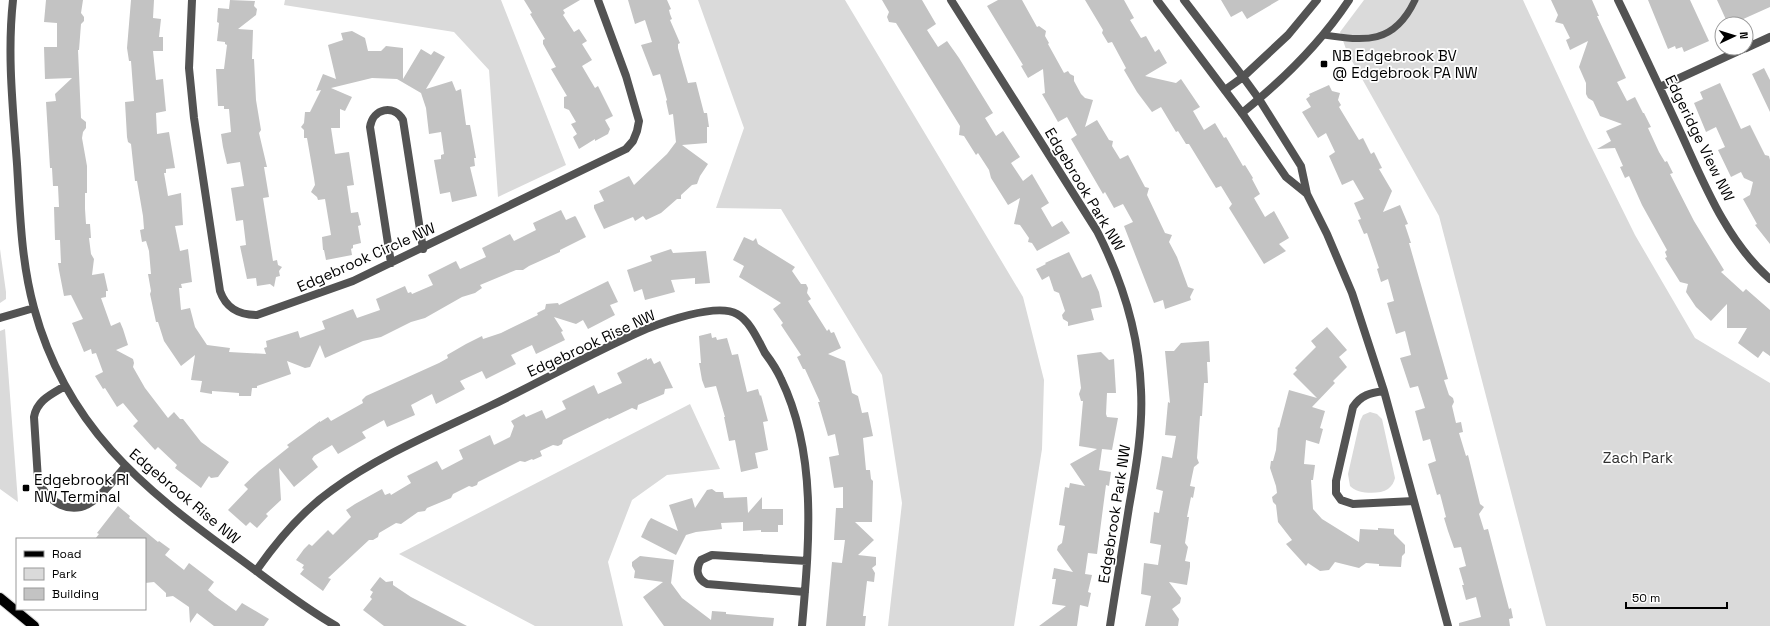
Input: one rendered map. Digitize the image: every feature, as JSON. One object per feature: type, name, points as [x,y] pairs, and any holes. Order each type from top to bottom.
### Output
[{"type":"main road","points":[[0,598],[34,626]]},
{"type":"street","name":"Edgebrook Rise NW","points":[[13,0],[10,42],[12,100],[22,239],[34,308],[54,364],[65,386],[86,420],[125,467],[192,524],[298,602],[336,626]]},
{"type":"street","name":"Edgebrook Circle NW","points":[[192,0],[189,68],[194,118],[220,291],[224,302],[235,311],[246,315],[257,315],[353,281],[626,149],[633,141],[639,121],[626,76],[598,0]]},
{"type":"street","name":"Edgebrook Park NW","points":[[951,0],[1097,231],[1114,264],[1128,306],[1139,358],[1141,390],[1140,427],[1134,478],[1110,626]]},
{"type":"street","points":[[1157,0],[1242,113],[1286,177],[1307,194]]},
{"type":"street","points":[[1184,0],[1252,89],[1301,166],[1307,194],[1327,234],[1352,293],[1384,391],[1448,626]]},
{"type":"street","points":[[1225,90],[1243,77],[1288,35],[1316,0]]},
{"type":"street","points":[[1242,113],[1297,66],[1324,35],[1349,0]]},
{"type":"street","name":"Edgeridge View NW","points":[[1618,0],[1703,181],[1728,227],[1751,260],[1770,279]]},
{"type":"street","points":[[1754,44],[1770,37]]},
{"type":"street","points":[[1660,87],[1728,56]]},
{"type":"street","points":[[391,263],[370,127],[373,117],[382,111],[392,110],[397,112],[403,120],[423,248]]},
{"type":"street","points":[[0,318],[34,308]]},
{"type":"street","name":"Edgebrook Rise NW","points":[[256,571],[271,550],[304,514],[331,490],[382,459],[648,329],[700,312],[719,309],[738,314],[747,323],[781,379],[792,408],[801,439],[806,477],[806,561],[802,626]]},
{"type":"street","points":[[65,386],[46,398],[35,410],[34,417],[38,480],[42,490],[53,502],[65,507],[72,508],[85,505],[97,498],[125,467]]},
{"type":"street","points":[[1384,391],[1370,393],[1359,398],[1353,407],[1336,481],[1336,493],[1341,500],[1353,504],[1414,501]]},
{"type":"street","points":[[805,592],[707,584],[699,578],[697,568],[700,560],[712,555],[806,561]]},
{"type":"lane","points":[[1324,35],[1366,40],[1380,38],[1396,26],[1415,0]]},
{"type":"green space","points":[[285,0],[501,0],[566,165],[498,197],[489,70],[454,32],[284,5]]},
{"type":"green space","points":[[698,0],[845,0],[1023,297],[1044,380],[1042,449],[1014,626],[888,626],[902,503],[882,375],[781,209],[716,208],[744,128]]},
{"type":"green space","name":"Zach Park","points":[[1364,0],[1523,0],[1587,138],[1635,235],[1695,338],[1770,383],[1770,626],[1546,626],[1439,216],[1347,52],[1340,32]]},
{"type":"green space","points":[[0,249],[6,299],[0,303]]},
{"type":"green space","points":[[5,329],[18,502],[0,489],[0,331]]},
{"type":"green space","points":[[690,404],[720,469],[667,475],[632,500],[608,562],[623,626],[535,626],[399,554]]},
{"type":"green space","points":[[1370,412],[1377,414],[1382,419],[1395,478],[1391,487],[1384,491],[1374,493],[1353,489],[1350,486],[1348,474],[1360,421],[1363,415]]},
{"type":"building","points":[[46,0],[83,0],[81,13],[84,17],[84,21],[81,24],[78,50],[81,118],[86,122],[86,128],[83,132],[82,138],[87,166],[87,193],[85,193],[86,224],[90,224],[91,238],[89,238],[91,254],[94,259],[92,275],[104,273],[108,291],[106,291],[106,297],[101,298],[111,326],[120,322],[123,329],[128,345],[116,350],[133,359],[133,367],[145,388],[168,418],[174,412],[180,419],[183,419],[201,442],[229,462],[218,477],[211,478],[209,476],[201,488],[175,468],[177,465],[158,447],[155,450],[133,426],[138,421],[123,403],[117,407],[105,388],[103,389],[95,376],[103,372],[96,353],[92,354],[91,349],[84,352],[72,323],[83,319],[71,295],[64,296],[59,270],[58,263],[61,263],[60,240],[55,240],[54,207],[59,207],[58,186],[53,186],[52,168],[50,168],[46,102],[56,101],[55,94],[72,78],[45,79],[44,47],[57,47],[57,23],[44,22]]},
{"type":"building","points":[[131,0],[154,0],[153,18],[161,19],[159,37],[163,37],[163,51],[153,51],[156,80],[163,79],[166,111],[156,113],[157,134],[169,132],[175,168],[166,169],[166,173],[164,173],[168,196],[181,193],[183,225],[175,226],[180,251],[188,249],[192,282],[181,284],[182,288],[179,288],[181,310],[190,308],[195,327],[207,345],[230,348],[229,352],[266,354],[264,348],[267,347],[266,341],[298,331],[300,338],[325,329],[322,321],[353,309],[357,318],[380,310],[376,299],[405,286],[408,293],[411,292],[412,294],[433,285],[428,275],[456,261],[460,269],[486,257],[482,248],[510,234],[514,241],[536,230],[533,223],[561,210],[566,220],[575,216],[576,217],[586,237],[560,250],[560,252],[523,270],[516,270],[480,285],[482,288],[475,293],[462,297],[425,318],[411,322],[381,337],[363,341],[325,358],[320,345],[310,367],[305,368],[287,361],[291,374],[257,386],[257,388],[252,388],[251,396],[239,396],[239,393],[212,391],[212,394],[200,392],[202,381],[191,380],[195,355],[181,366],[164,341],[158,322],[156,322],[150,294],[151,291],[148,274],[151,274],[149,251],[146,241],[142,242],[140,230],[144,229],[143,216],[137,181],[135,181],[131,144],[128,142],[127,137],[125,102],[134,101],[131,61],[129,61],[127,48]]},
{"type":"building","points":[[230,0],[255,1],[254,6],[257,9],[256,15],[238,29],[253,30],[252,59],[254,59],[256,100],[261,130],[259,133],[267,167],[264,167],[269,197],[263,198],[273,261],[277,260],[278,265],[282,267],[279,271],[280,276],[276,277],[274,287],[270,284],[257,286],[256,278],[247,279],[240,246],[246,245],[243,220],[236,221],[231,188],[244,186],[240,162],[227,164],[221,134],[231,132],[229,109],[224,109],[224,106],[218,106],[216,69],[224,69],[227,45],[225,42],[217,41],[219,23],[217,22],[218,8],[229,9]]},
{"type":"building","points":[[524,0],[580,0],[563,10],[565,13],[563,15],[574,32],[579,29],[587,41],[582,44],[592,60],[582,66],[595,88],[598,86],[613,116],[605,120],[610,129],[608,134],[595,141],[595,139],[579,149],[573,137],[577,134],[571,124],[576,122],[569,110],[564,108],[564,97],[567,96],[551,69],[556,67],[543,44],[543,40],[545,39],[530,14],[532,13]]},
{"type":"building","points":[[628,0],[667,0],[671,9],[669,10],[672,19],[670,20],[680,43],[678,44],[678,48],[688,83],[696,82],[704,113],[707,113],[709,127],[707,127],[707,143],[682,145],[708,164],[700,176],[697,184],[692,185],[681,195],[681,199],[677,199],[661,213],[646,220],[643,216],[635,221],[633,217],[604,229],[594,208],[594,205],[604,201],[599,191],[629,176],[634,185],[667,154],[676,142],[673,114],[669,115],[667,100],[660,74],[653,76],[641,45],[652,42],[645,20],[635,24]]},
{"type":"building","points":[[882,0],[922,0],[936,24],[927,30],[938,47],[947,41],[993,113],[985,118],[996,136],[1003,131],[1020,157],[1011,163],[1023,181],[1032,174],[1049,203],[1041,208],[1052,227],[1062,221],[1070,233],[1037,251],[1032,243],[1028,242],[1029,238],[1020,225],[1014,224],[1020,198],[1008,205],[991,178],[989,170],[978,153],[976,155],[964,136],[959,135],[960,126],[896,23],[889,22],[887,17],[889,12]]},
{"type":"building","points":[[998,0],[1022,0],[1037,27],[1039,26],[1046,31],[1045,36],[1049,43],[1048,44],[1064,73],[1068,71],[1074,76],[1074,81],[1081,94],[1085,98],[1093,100],[1085,127],[1097,120],[1109,140],[1113,141],[1112,146],[1120,159],[1128,155],[1145,187],[1149,188],[1147,195],[1165,233],[1172,235],[1169,242],[1177,257],[1188,287],[1194,289],[1190,297],[1191,300],[1165,309],[1163,300],[1154,303],[1124,226],[1133,222],[1123,204],[1114,208],[1105,192],[1103,194],[1071,139],[1077,135],[1067,117],[1058,122],[1042,94],[1045,93],[1043,69],[1028,78],[1021,66],[1023,65],[987,6]]},
{"type":"building","points":[[1085,0],[1124,0],[1134,18],[1130,20],[1141,38],[1146,36],[1155,52],[1159,49],[1167,63],[1145,76],[1176,83],[1181,79],[1200,107],[1193,111],[1204,130],[1215,123],[1224,138],[1226,137],[1243,166],[1245,165],[1253,178],[1252,179],[1260,194],[1254,198],[1265,217],[1274,211],[1289,238],[1279,244],[1286,251],[1264,264],[1229,208],[1232,204],[1221,186],[1216,188],[1189,144],[1186,144],[1178,131],[1176,132],[1161,107],[1152,112],[1137,92],[1124,70],[1126,68],[1112,42],[1108,43],[1102,33],[1103,30]]},
{"type":"building","points":[[1221,0],[1279,0],[1247,19],[1242,11],[1231,17]]},
{"type":"building","points":[[1551,0],[1592,0],[1599,16],[1597,16],[1626,78],[1617,82],[1627,101],[1635,97],[1644,113],[1651,127],[1648,128],[1659,152],[1665,162],[1667,161],[1673,173],[1670,174],[1694,221],[1724,270],[1721,272],[1743,292],[1746,289],[1770,310],[1770,356],[1763,351],[1758,358],[1738,343],[1747,328],[1727,328],[1727,304],[1711,321],[1696,307],[1686,292],[1688,284],[1680,282],[1665,258],[1667,257],[1665,252],[1667,250],[1642,205],[1629,176],[1625,178],[1620,167],[1623,166],[1615,148],[1597,149],[1611,141],[1606,131],[1622,124],[1600,116],[1593,101],[1588,98],[1586,94],[1586,83],[1579,67],[1588,41],[1570,50],[1566,40],[1570,38],[1563,24],[1555,22],[1558,15]]},
{"type":"building","points":[[1648,0],[1690,0],[1709,41],[1684,52],[1682,47],[1676,49],[1675,46],[1668,49]]},
{"type":"building","points":[[1717,0],[1770,0],[1770,7],[1750,16],[1724,16]]},
{"type":"building","points":[[352,31],[365,38],[368,51],[381,51],[386,46],[403,48],[403,79],[421,49],[431,55],[434,51],[445,57],[426,89],[452,81],[456,91],[461,89],[466,125],[470,125],[476,158],[474,158],[475,166],[470,167],[477,196],[452,202],[450,192],[440,194],[434,160],[441,159],[441,155],[444,154],[441,132],[429,134],[426,108],[421,93],[397,79],[372,78],[331,88],[352,97],[345,111],[340,109],[340,128],[331,128],[335,154],[349,152],[354,185],[347,186],[351,213],[358,212],[361,225],[358,226],[361,243],[353,245],[353,248],[351,249],[352,255],[326,260],[323,250],[322,237],[331,235],[325,199],[318,200],[317,197],[311,192],[315,185],[314,178],[307,138],[304,138],[304,130],[301,127],[304,123],[305,112],[310,112],[321,90],[316,91],[323,74],[336,79],[328,45],[343,40],[341,33]]},
{"type":"building","points":[[1764,68],[1770,80],[1770,112],[1752,74]]},
{"type":"building","points":[[1720,83],[1741,129],[1750,125],[1765,155],[1769,156],[1770,244],[1755,225],[1757,224],[1743,199],[1750,195],[1753,182],[1744,178],[1741,172],[1731,177],[1718,150],[1725,147],[1716,127],[1706,132],[1694,103],[1703,99],[1700,92]]},
{"type":"building","points":[[1329,85],[1332,91],[1340,93],[1338,100],[1341,105],[1339,107],[1359,140],[1363,138],[1371,154],[1374,152],[1382,168],[1379,169],[1392,191],[1383,212],[1400,205],[1408,224],[1405,225],[1411,243],[1409,243],[1448,379],[1444,380],[1449,395],[1453,398],[1454,402],[1452,406],[1456,423],[1461,422],[1463,432],[1459,433],[1466,456],[1468,455],[1480,504],[1484,507],[1479,514],[1484,530],[1488,529],[1509,609],[1511,608],[1513,618],[1509,619],[1510,626],[1459,626],[1459,623],[1481,617],[1476,597],[1466,600],[1462,585],[1464,585],[1459,568],[1466,566],[1461,547],[1454,548],[1444,518],[1446,517],[1440,494],[1437,495],[1428,464],[1436,461],[1430,439],[1423,441],[1415,411],[1425,408],[1418,386],[1410,388],[1400,358],[1411,355],[1405,331],[1396,334],[1387,303],[1394,301],[1388,279],[1381,282],[1377,269],[1379,268],[1367,233],[1364,234],[1358,220],[1361,219],[1354,203],[1364,199],[1353,180],[1342,185],[1329,156],[1335,152],[1326,133],[1318,138],[1302,112],[1311,107],[1306,99],[1310,96],[1309,94]]},
{"type":"building","points":[[744,237],[753,241],[756,238],[758,244],[795,267],[792,271],[801,284],[806,284],[808,288],[807,293],[811,299],[808,301],[827,331],[829,329],[831,333],[834,332],[841,348],[828,354],[845,361],[852,393],[858,396],[862,413],[868,412],[873,436],[863,438],[866,470],[870,470],[871,479],[873,481],[872,522],[855,522],[874,540],[858,555],[876,557],[876,565],[872,568],[875,573],[874,582],[867,581],[863,616],[866,616],[865,626],[826,626],[832,562],[842,563],[845,540],[834,540],[836,508],[843,508],[843,487],[834,488],[829,457],[839,455],[835,434],[828,436],[818,402],[820,402],[805,369],[803,369],[797,357],[801,355],[781,325],[783,323],[773,309],[781,303],[739,277],[744,266],[733,260]]},
{"type":"building","points":[[671,249],[673,253],[706,251],[710,283],[695,284],[695,278],[671,280],[675,292],[645,300],[642,289],[634,292],[627,270],[652,261],[650,256]]},
{"type":"building","points":[[1069,252],[1082,278],[1091,274],[1099,292],[1102,307],[1091,309],[1094,320],[1068,326],[1068,322],[1063,319],[1062,315],[1065,311],[1059,293],[1054,291],[1049,276],[1042,280],[1036,269],[1046,264],[1045,263]]},
{"type":"building","points":[[608,281],[618,302],[610,305],[615,315],[588,329],[583,320],[576,324],[554,317],[563,331],[561,332],[565,340],[536,354],[532,345],[511,355],[516,364],[486,379],[482,371],[460,381],[465,389],[436,404],[432,394],[411,405],[415,415],[387,427],[384,420],[362,432],[366,438],[338,454],[332,445],[314,456],[312,459],[318,467],[294,487],[279,468],[281,500],[266,514],[268,516],[257,528],[250,522],[246,526],[228,510],[248,489],[244,485],[289,447],[287,445],[320,421],[328,417],[331,421],[363,403],[362,400],[366,396],[439,363],[448,358],[447,355],[482,336],[483,339],[501,333],[538,315],[537,313],[545,309],[546,304],[558,303],[559,305]]},
{"type":"building","points":[[1327,327],[1347,350],[1339,357],[1347,367],[1333,381],[1335,383],[1312,407],[1325,411],[1320,428],[1323,429],[1319,444],[1306,440],[1304,464],[1315,465],[1313,480],[1311,480],[1313,509],[1322,519],[1359,542],[1360,529],[1394,529],[1394,534],[1405,545],[1405,553],[1402,556],[1401,567],[1379,566],[1379,564],[1366,563],[1359,568],[1335,562],[1329,570],[1320,571],[1308,563],[1306,566],[1286,544],[1292,540],[1278,522],[1276,505],[1273,502],[1272,497],[1277,493],[1276,486],[1270,468],[1271,461],[1273,461],[1276,450],[1278,427],[1279,428],[1289,390],[1317,398],[1293,374],[1297,370],[1295,368],[1316,347],[1311,341]]},
{"type":"building","points":[[711,333],[712,338],[716,337],[717,340],[727,338],[732,355],[738,354],[747,392],[758,389],[760,396],[761,395],[768,421],[763,422],[768,450],[755,453],[758,468],[741,472],[735,440],[729,441],[725,417],[716,386],[705,388],[702,380],[699,363],[701,363],[699,336]]},
{"type":"building","points":[[1209,341],[1210,362],[1207,362],[1208,383],[1204,383],[1202,416],[1200,416],[1197,458],[1199,463],[1194,467],[1190,486],[1195,487],[1193,498],[1191,497],[1187,517],[1189,517],[1185,543],[1188,547],[1185,561],[1190,562],[1190,567],[1187,585],[1169,582],[1181,598],[1180,603],[1172,609],[1179,619],[1178,626],[1145,626],[1151,596],[1141,594],[1144,563],[1158,565],[1161,545],[1150,543],[1154,512],[1159,513],[1163,491],[1156,489],[1162,456],[1172,458],[1176,436],[1165,435],[1168,402],[1170,403],[1165,351],[1174,351],[1181,343]]},
{"type":"building","points":[[1101,352],[1109,360],[1114,359],[1116,393],[1107,393],[1106,414],[1107,417],[1118,418],[1112,450],[1102,449],[1099,470],[1111,472],[1109,486],[1106,485],[1097,554],[1088,553],[1085,574],[1092,575],[1088,592],[1091,593],[1088,607],[1080,605],[1077,626],[1039,626],[1066,606],[1052,604],[1056,579],[1052,579],[1054,568],[1073,572],[1057,550],[1058,546],[1062,543],[1065,526],[1059,525],[1065,487],[1069,488],[1070,483],[1085,486],[1070,464],[1097,449],[1079,446],[1083,401],[1081,401],[1079,394],[1081,388],[1077,355]]},
{"type":"building","points":[[647,358],[647,360],[651,358],[654,364],[660,361],[673,388],[665,389],[664,394],[638,405],[637,410],[632,408],[609,419],[608,418],[563,440],[562,444],[558,446],[553,445],[540,451],[542,456],[525,462],[520,461],[478,482],[477,485],[472,487],[469,486],[453,494],[451,498],[427,508],[425,511],[418,512],[401,524],[396,523],[379,533],[378,537],[373,540],[369,540],[328,578],[331,579],[323,591],[300,574],[304,569],[302,568],[304,565],[296,560],[304,549],[309,544],[312,546],[328,530],[333,535],[351,517],[346,510],[355,504],[382,489],[385,495],[390,493],[391,495],[411,483],[407,476],[437,461],[442,470],[463,459],[459,450],[490,435],[494,445],[510,437],[514,426],[511,421],[524,414],[526,417],[542,410],[546,419],[566,409],[562,401],[594,385],[598,394],[622,383],[617,373]]},
{"type":"building","points":[[712,489],[716,492],[723,492],[724,498],[747,497],[748,513],[762,497],[762,509],[783,509],[783,525],[778,525],[778,532],[761,532],[761,530],[743,531],[743,522],[721,523],[722,529],[696,532],[686,535],[676,555],[641,537],[651,518],[678,531],[669,505],[692,498],[695,508],[707,490]]},
{"type":"building","points":[[118,506],[130,516],[129,518],[158,542],[159,541],[170,549],[165,555],[184,570],[189,563],[214,582],[208,590],[215,596],[236,611],[242,603],[269,619],[264,626],[214,626],[197,613],[190,623],[189,607],[173,596],[166,597],[166,593],[154,582],[146,583],[146,538],[96,538],[99,534],[97,533]]},
{"type":"building","points":[[640,556],[674,560],[671,583],[682,598],[711,620],[712,611],[726,612],[726,614],[774,618],[773,626],[664,626],[643,597],[663,582],[634,578],[635,571],[632,566],[632,562]]},
{"type":"building","points":[[380,577],[386,582],[393,581],[393,585],[411,597],[467,626],[384,626],[363,610],[372,599],[370,597],[373,592],[370,590]]},
{"type":"place","name":"NB Edgebrook BV @ Edgebrook PA NW","points":[[1324,64]]},
{"type":"place","name":"Edgebrook RI NW Terminal","points":[[26,488]]}]
